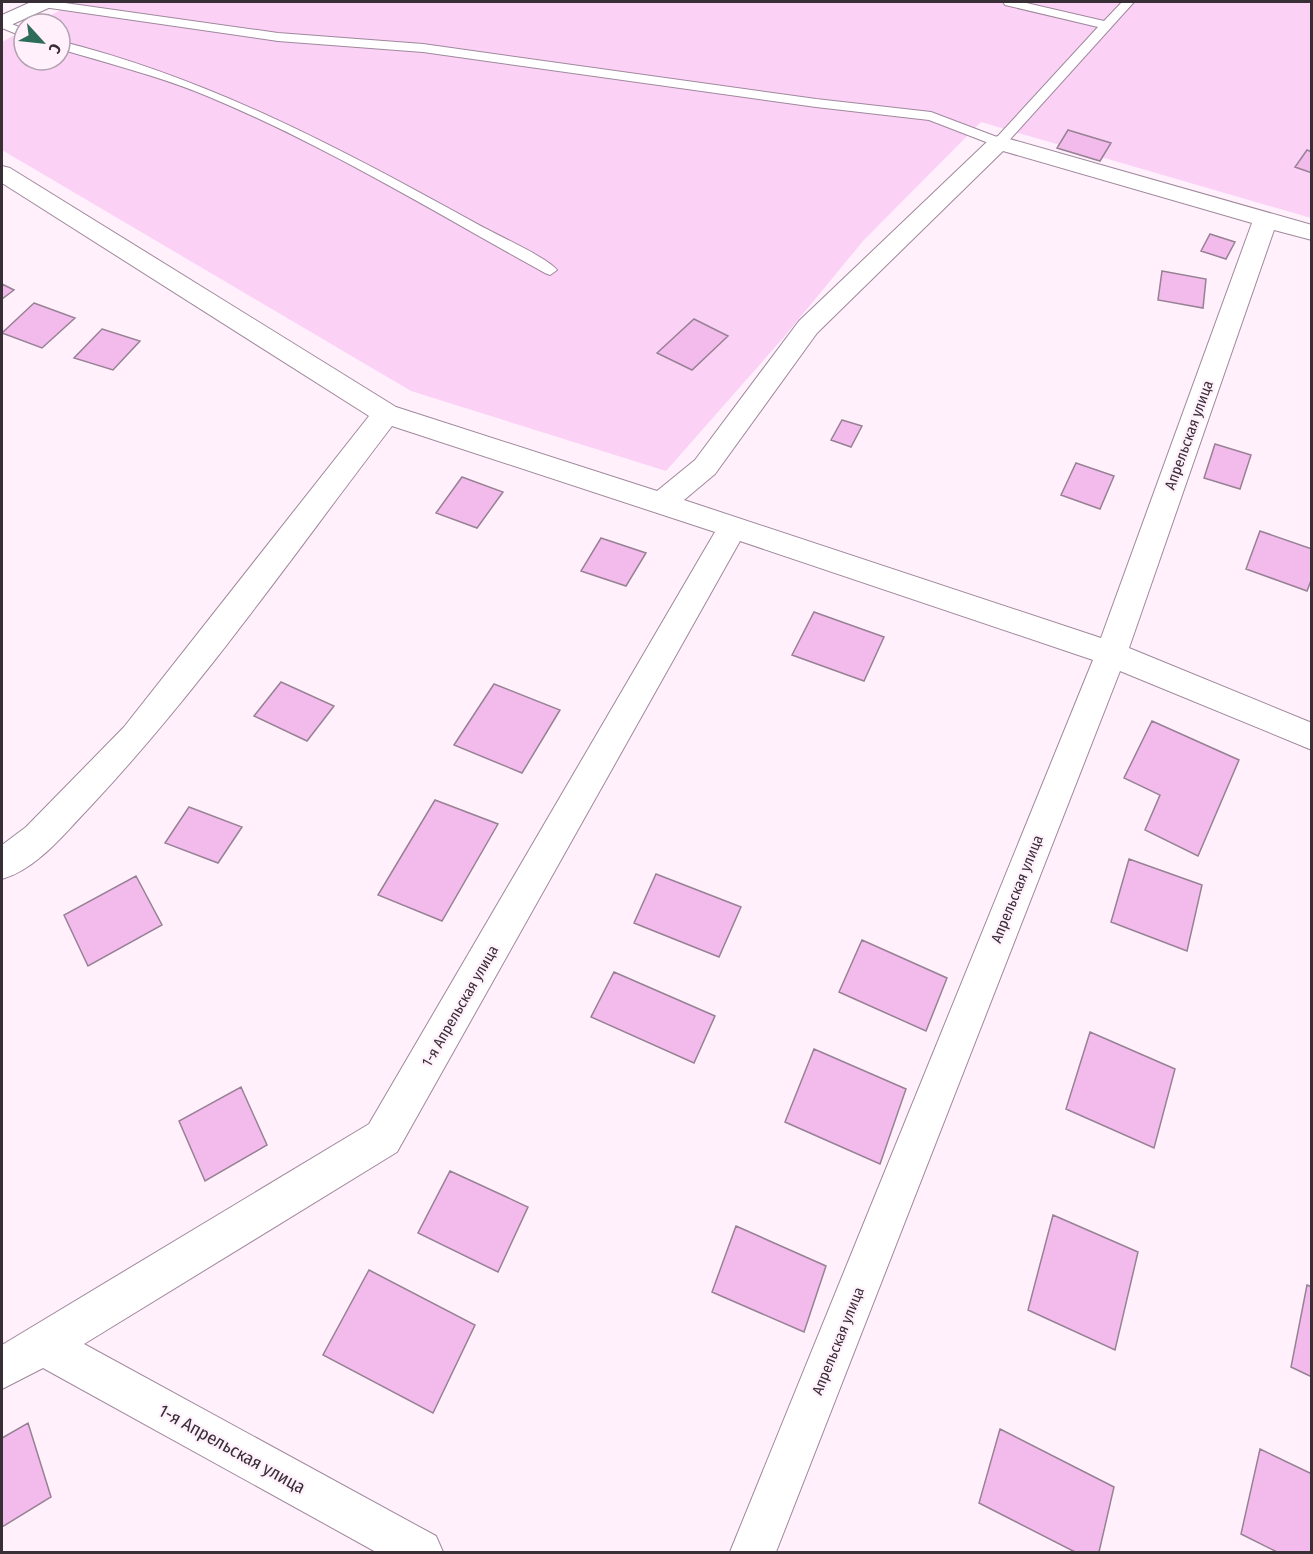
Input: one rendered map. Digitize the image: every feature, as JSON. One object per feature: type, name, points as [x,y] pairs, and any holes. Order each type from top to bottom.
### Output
[{"type":"street","points":[[2,23],[44,2]]},
{"type":"street","points":[[661,503],[705,467],[808,327],[999,143],[1311,233]]},
{"type":"street","points":[[2,173],[386,414],[734,527],[1111,654],[1311,737]]},
{"type":"street","name":"Апрельская улица","points":[[753,1552],[1111,654],[1265,220]]},
{"type":"street","points":[[2,864],[38,838],[135,737],[386,414]]},
{"type":"street","name":"1-я Апрельская улица","points":[[2,1368],[383,1138],[734,527]]},
{"type":"street","name":"1-я Апрельская улица","points":[[43,1345],[420,1552]]},
{"type":"lane","points":[[44,2],[267,35],[423,48],[804,102],[931,116],[999,143],[1128,2]]},
{"type":"lane","points":[[1009,2],[1106,26]]},
{"type":"lane","points":[[72,48],[161,74],[264,118],[351,160],[550,270]]},
{"type":"shaded area","points":[[75,2],[1311,2],[1311,218],[981,122],[863,241],[784,337],[666,471],[411,391],[2,150],[2,42],[12,37],[12,72],[72,72],[72,12],[57,12]]},
{"type":"building","points":[[1068,130],[1111,143],[1100,161],[1057,148]]},
{"type":"building","points":[[1307,150],[1312,152],[1312,173],[1295,167]]},
{"type":"building","points":[[1210,234],[1235,242],[1226,259],[1201,251]]},
{"type":"building","points":[[1162,271],[1206,279],[1203,308],[1158,300]]},
{"type":"building","points":[[2,284],[14,290],[2,299]]},
{"type":"building","points":[[34,303],[75,318],[42,348],[2,333]]},
{"type":"building","points":[[694,319],[728,336],[692,370],[657,353]]},
{"type":"building","points":[[102,329],[140,341],[113,370],[74,358]]},
{"type":"building","points":[[842,420],[862,426],[851,447],[831,440]]},
{"type":"building","points":[[1215,444],[1251,455],[1240,489],[1204,478]]},
{"type":"building","points":[[1076,463],[1114,476],[1100,509],[1061,495]]},
{"type":"building","points":[[462,477],[503,492],[477,528],[436,513]]},
{"type":"building","points":[[1260,531],[1312,549],[1312,578],[1307,591],[1246,569]]},
{"type":"building","points":[[601,538],[646,553],[626,586],[581,571]]},
{"type":"building","points":[[814,612],[884,637],[864,681],[792,655]]},
{"type":"building","points":[[281,682],[334,706],[307,741],[254,716]]},
{"type":"building","points":[[494,684],[560,710],[522,773],[454,745]]},
{"type":"building","points":[[1152,721],[1239,760],[1198,856],[1145,830],[1160,795],[1124,778]]},
{"type":"building","points":[[435,800],[498,824],[442,921],[378,895]]},
{"type":"building","points":[[189,807],[242,827],[218,863],[165,843]]},
{"type":"building","points":[[1129,859],[1202,885],[1187,951],[1111,922]]},
{"type":"building","points":[[656,874],[741,907],[719,957],[634,923]]},
{"type":"building","points":[[136,876],[162,925],[88,966],[64,915]]},
{"type":"building","points":[[862,940],[947,978],[926,1031],[839,992]]},
{"type":"building","points":[[614,972],[715,1016],[694,1063],[591,1017]]},
{"type":"building","points":[[1090,1032],[1175,1069],[1154,1148],[1066,1109]]},
{"type":"building","points":[[814,1049],[906,1089],[880,1164],[785,1122]]},
{"type":"building","points":[[241,1087],[267,1145],[205,1181],[179,1121]]},
{"type":"building","points":[[450,1171],[528,1207],[498,1272],[418,1233]]},
{"type":"building","points":[[1053,1215],[1138,1252],[1115,1350],[1028,1310]]},
{"type":"building","points":[[736,1226],[826,1266],[804,1332],[712,1292]]},
{"type":"building","points":[[369,1270],[475,1325],[433,1413],[323,1355]]},
{"type":"building","points":[[1307,1285],[1312,1287],[1312,1377],[1291,1367]]},
{"type":"building","points":[[28,1423],[51,1497],[2,1527],[2,1438]]},
{"type":"building","points":[[1000,1429],[1114,1487],[1099,1552],[1075,1552],[979,1503]]},
{"type":"building","points":[[1260,1449],[1312,1474],[1312,1552],[1277,1552],[1241,1534]]}]
